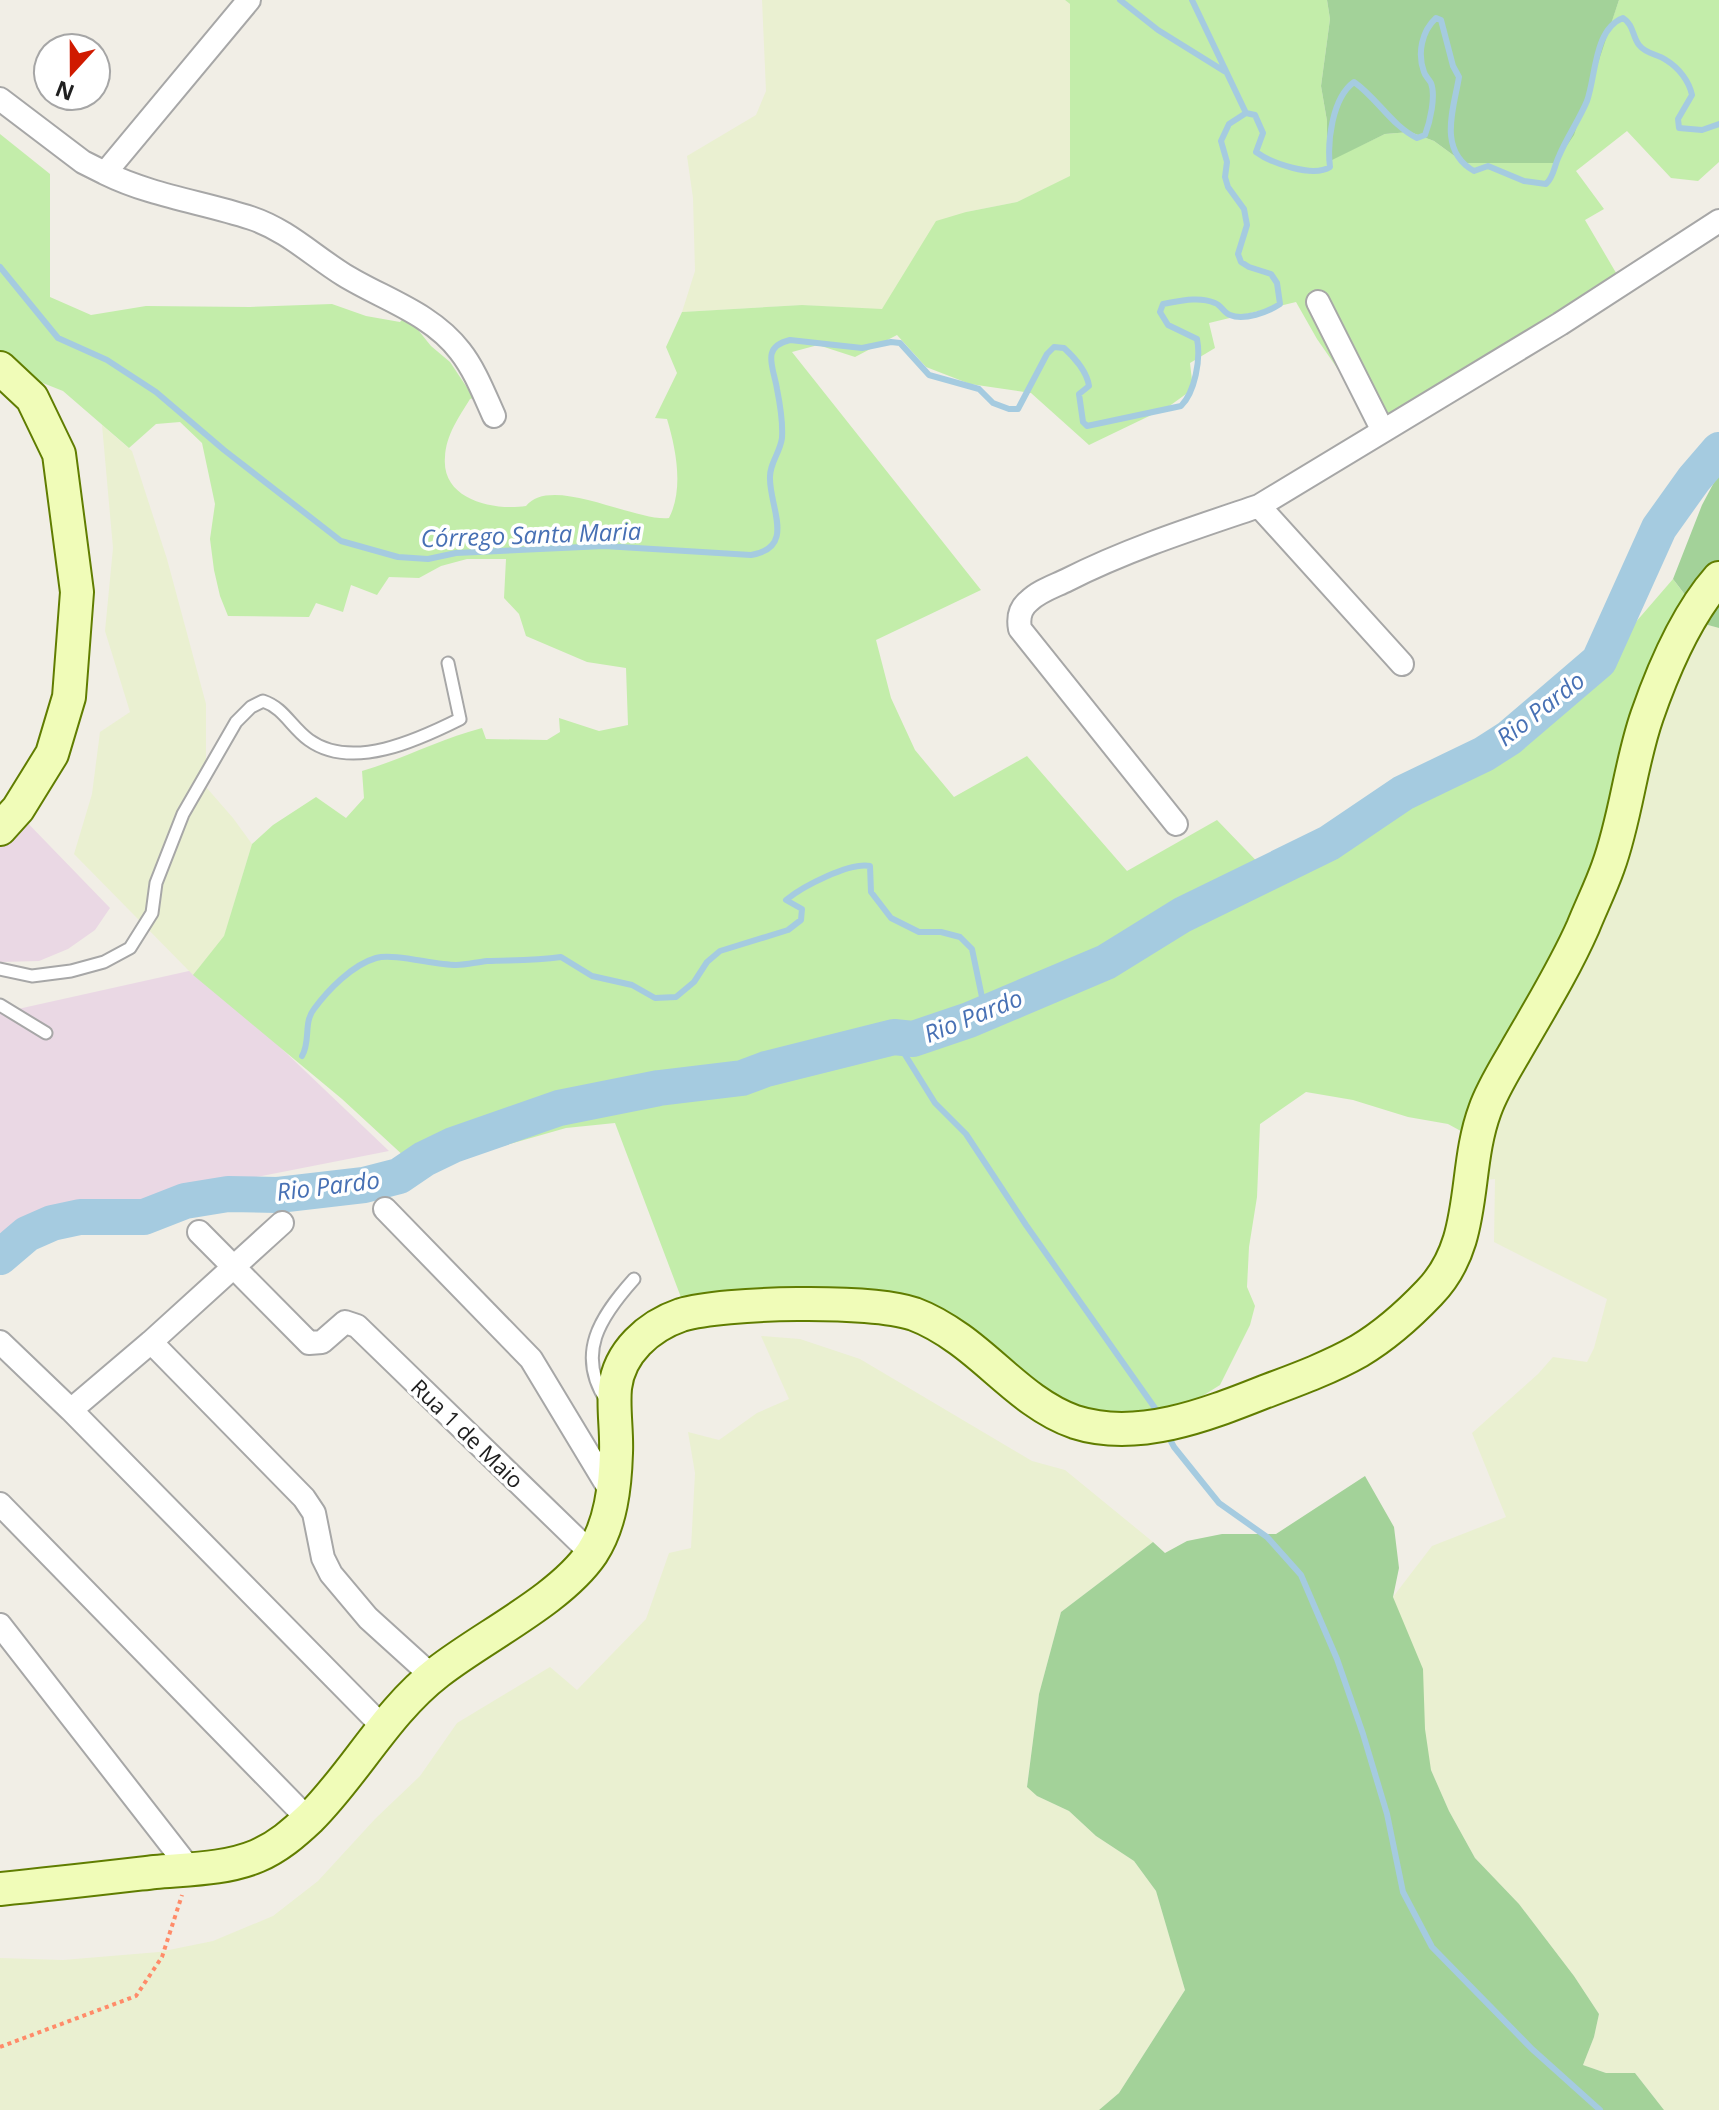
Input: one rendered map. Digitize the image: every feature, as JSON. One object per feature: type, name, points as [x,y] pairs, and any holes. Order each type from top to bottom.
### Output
[{"type":"street","points":[[105,173],[249,0]]},
{"type":"street","points":[[0,99],[83,162],[163,195],[271,226],[292,237],[344,275],[437,327],[460,351],[494,416]]},
{"type":"street","points":[[1176,824],[1020,629],[1018,621],[1021,610],[1029,601],[1145,545],[1259,506],[1560,324],[1719,221]]},
{"type":"street","points":[[1318,302],[1383,431]]},
{"type":"street","points":[[0,368],[32,398],[59,454],[77,592],[69,697],[52,754],[18,809],[0,829]]},
{"type":"street","points":[[1259,506],[1402,664]]},
{"type":"street","points":[[0,1889],[235,1863],[258,1856],[282,1843],[327,1800],[383,1727],[432,1676],[550,1594],[591,1553],[604,1526],[613,1495],[615,1388],[619,1369],[631,1349],[647,1332],[674,1317],[699,1311],[770,1306],[886,1307],[913,1314],[964,1342],[1014,1385],[1052,1412],[1077,1423],[1105,1429],[1135,1429],[1217,1409],[1303,1377],[1362,1349],[1405,1316],[1436,1286],[1460,1247],[1467,1218],[1472,1160],[1484,1111],[1577,940],[1609,864],[1646,718],[1701,598],[1719,578]]},
{"type":"street","points":[[385,1209],[531,1359],[613,1495]]},
{"type":"street","points":[[71,1410],[282,1223]]},
{"type":"street","points":[[199,1232],[235,1267]]},
{"type":"street","name":"Rua 1 de Maio","points":[[235,1267],[309,1343],[322,1342],[341,1324],[353,1323],[591,1553]]},
{"type":"street","points":[[0,1342],[383,1727]]},
{"type":"street","points":[[151,1342],[304,1498],[314,1513],[323,1558],[331,1574],[368,1618],[432,1676]]},
{"type":"street","points":[[0,1504],[308,1819]]},
{"type":"street","points":[[0,1625],[190,1869]]},
{"type":"lane","points":[[0,969],[32,976],[71,971],[104,962],[130,948],[152,913],[156,883],[183,814],[236,722],[251,707],[263,701],[275,705],[300,734],[330,750],[388,750],[460,719],[448,663]]},
{"type":"lane","points":[[0,1005],[46,1033]]},
{"type":"lane","points":[[616,1415],[595,1383],[593,1356],[597,1331],[607,1309],[634,1279]]},
{"type":"path","points":[[0,2047],[136,1996],[162,1957],[190,1869]]},
{"type":"shaded area","points":[[18,813],[110,908],[95,930],[68,949],[39,961],[0,962],[0,839]]},
{"type":"shaded area","points":[[198,969],[389,1151],[21,1223],[0,1233],[0,1013]]},
{"type":"green space","points":[[762,0],[1065,0],[1070,4],[1070,177],[1017,202],[966,212],[903,278],[882,310],[802,305],[682,312],[695,271],[693,198],[687,156],[756,115],[766,91]]},
{"type":"green space","points":[[1065,0],[1327,0],[1330,19],[1321,86],[1327,121],[1327,147],[1332,159],[1385,134],[1410,132],[1434,141],[1464,163],[1555,163],[1594,72],[1619,0],[1719,0],[1719,162],[1698,181],[1671,178],[1627,131],[1576,171],[1604,209],[1585,220],[1622,283],[1382,433],[1317,339],[1296,302],[1209,323],[1215,348],[1190,363],[1193,389],[1168,407],[1089,445],[1031,393],[970,384],[926,367],[897,335],[855,357],[818,345],[792,352],[981,590],[876,640],[891,698],[915,750],[954,797],[1027,756],[1127,871],[1217,820],[1271,876],[1363,812],[1489,750],[1603,660],[1673,579],[1696,610],[1583,918],[1470,1136],[1448,1124],[1408,1117],[1353,1100],[1306,1092],[1260,1124],[1257,1197],[1249,1247],[1247,1287],[1255,1306],[1250,1325],[1220,1385],[1153,1427],[1074,1408],[930,1311],[682,1300],[615,1123],[566,1128],[419,1170],[342,1099],[193,975],[224,936],[252,844],[273,825],[316,797],[346,818],[364,798],[362,771],[482,728],[486,739],[547,740],[560,732],[559,718],[599,731],[628,725],[626,668],[587,662],[526,636],[519,614],[504,598],[506,559],[467,559],[441,566],[419,578],[389,577],[377,595],[351,585],[343,612],[316,603],[309,617],[228,616],[214,570],[210,539],[215,504],[202,443],[180,422],[156,424],[129,448],[63,391],[0,366],[0,134],[50,174],[50,297],[91,315],[146,306],[332,304],[366,316],[400,322],[406,315],[431,346],[450,362],[474,398],[470,399],[458,419],[446,449],[446,472],[451,484],[460,493],[485,504],[513,507],[526,506],[538,497],[573,497],[669,518],[676,495],[676,456],[667,419],[655,418],[677,373],[666,347],[682,312],[802,305],[882,309],[936,221],[1017,202],[1070,176],[1070,4]]},
{"type":"green space","points":[[1327,0],[1619,0],[1574,135],[1555,163],[1464,163],[1434,141],[1410,132],[1385,134],[1332,160],[1327,147],[1327,121],[1321,86],[1330,19]]},
{"type":"green space","points":[[102,425],[132,451],[167,559],[206,704],[206,787],[252,844],[224,937],[193,975],[74,854],[92,794],[100,732],[130,712],[105,631],[113,548]]},
{"type":"green space","points":[[1719,473],[1719,628],[1708,625],[1673,579],[1702,505]]},
{"type":"green space","points":[[1696,610],[1708,625],[1719,628],[1719,2110],[1664,2110],[1635,2073],[1606,2073],[1583,2065],[1599,2014],[1519,1904],[1475,1858],[1449,1811],[1431,1770],[1404,1627],[1393,1597],[1432,1546],[1506,1517],[1472,1433],[1553,1357],[1587,1362],[1594,1348],[1607,1299],[1494,1242],[1495,1179],[1484,1180],[1482,1157]]},
{"type":"green space","points":[[761,1336],[800,1339],[860,1359],[1032,1461],[1065,1470],[1153,1542],[1061,1612],[1039,1694],[1027,1786],[1037,1796],[1069,1811],[1096,1836],[1134,1861],[1156,1891],[1185,1990],[1119,2093],[1099,2110],[0,2110],[0,1958],[63,1960],[159,1952],[213,1941],[273,1916],[318,1881],[420,1776],[457,1723],[550,1667],[577,1690],[646,1619],[669,1553],[691,1548],[695,1473],[688,1432],[719,1440],[757,1413],[789,1399]]},
{"type":"green space","points":[[1365,1476],[1394,1527],[1399,1568],[1393,1597],[1423,1669],[1425,1729],[1431,1770],[1449,1811],[1475,1858],[1519,1904],[1599,2014],[1583,2065],[1606,2073],[1635,2073],[1664,2110],[1099,2110],[1119,2093],[1185,1990],[1156,1891],[1134,1861],[1096,1836],[1069,1811],[1037,1796],[1027,1787],[1039,1694],[1061,1612],[1153,1542],[1165,1553],[1187,1541],[1222,1534],[1276,1534]]},
{"type":"waterway","points":[[1120,0],[1158,30],[1224,71]]},
{"type":"waterway","points":[[1192,0],[1246,113]]},
{"type":"waterway","name":"Córrego Santa Maria","points":[[1246,113],[1255,115],[1263,133],[1256,152],[1272,161],[1303,170],[1330,167],[1330,133],[1336,109],[1354,82],[1408,133],[1417,138],[1425,135],[1433,95],[1422,65],[1421,50],[1427,29],[1436,18],[1441,20],[1453,66],[1459,77],[1451,128],[1455,152],[1474,171],[1488,166],[1524,181],[1546,184],[1587,101],[1606,32],[1623,18],[1642,48],[1671,63],[1683,75],[1692,95],[1678,119],[1679,128],[1702,130],[1719,124]]},
{"type":"waterway","name":"Córrego Santa Maria","points":[[0,267],[58,338],[107,360],[156,392],[224,450],[341,541],[398,557],[428,559],[456,553],[604,546],[751,555],[765,551],[777,536],[770,474],[781,443],[782,426],[771,359],[775,348],[781,343],[790,340],[862,348],[900,343],[929,375],[979,389],[993,403],[1009,409],[1018,409],[1047,354],[1054,347],[1064,348],[1080,365],[1088,381],[1089,386],[1079,394],[1083,422],[1087,426],[1181,406],[1196,375],[1197,339],[1168,325],[1160,312],[1163,304],[1209,301],[1236,317],[1263,313],[1280,304],[1277,283],[1271,274],[1249,267],[1241,262],[1238,254],[1247,225],[1244,209],[1228,187],[1225,177],[1227,162],[1221,141],[1229,124],[1246,113]]},
{"type":"waterway","name":"Rio Pardo","points":[[0,1257],[27,1234],[52,1223],[80,1217],[144,1217],[185,1201],[228,1194],[278,1195],[364,1185],[399,1176],[453,1145],[559,1108],[659,1088],[742,1078],[766,1069],[894,1037],[913,1039],[969,1020],[1106,962],[1182,915],[1329,843],[1403,793],[1484,754],[1509,738],[1599,661],[1659,528],[1719,450]]},
{"type":"waterway","points":[[302,1056],[314,1009],[341,979],[367,961],[393,957],[456,965],[561,957],[592,976],[632,985],[655,998],[676,997],[694,982],[707,962],[720,951],[788,930],[801,920],[802,909],[786,900],[794,894],[827,876],[861,866],[870,866],[871,892],[891,918],[919,932],[941,932],[960,937],[972,949],[983,1002],[997,1010]]},
{"type":"waterway","points":[[894,1037],[935,1103],[966,1134],[1157,1411]]},
{"type":"waterway","points":[[1166,1432],[1174,1447],[1219,1503],[1267,1537],[1301,1575],[1337,1659],[1363,1734],[1387,1814],[1403,1892],[1432,1947],[1532,2049],[1600,2110]]}]
